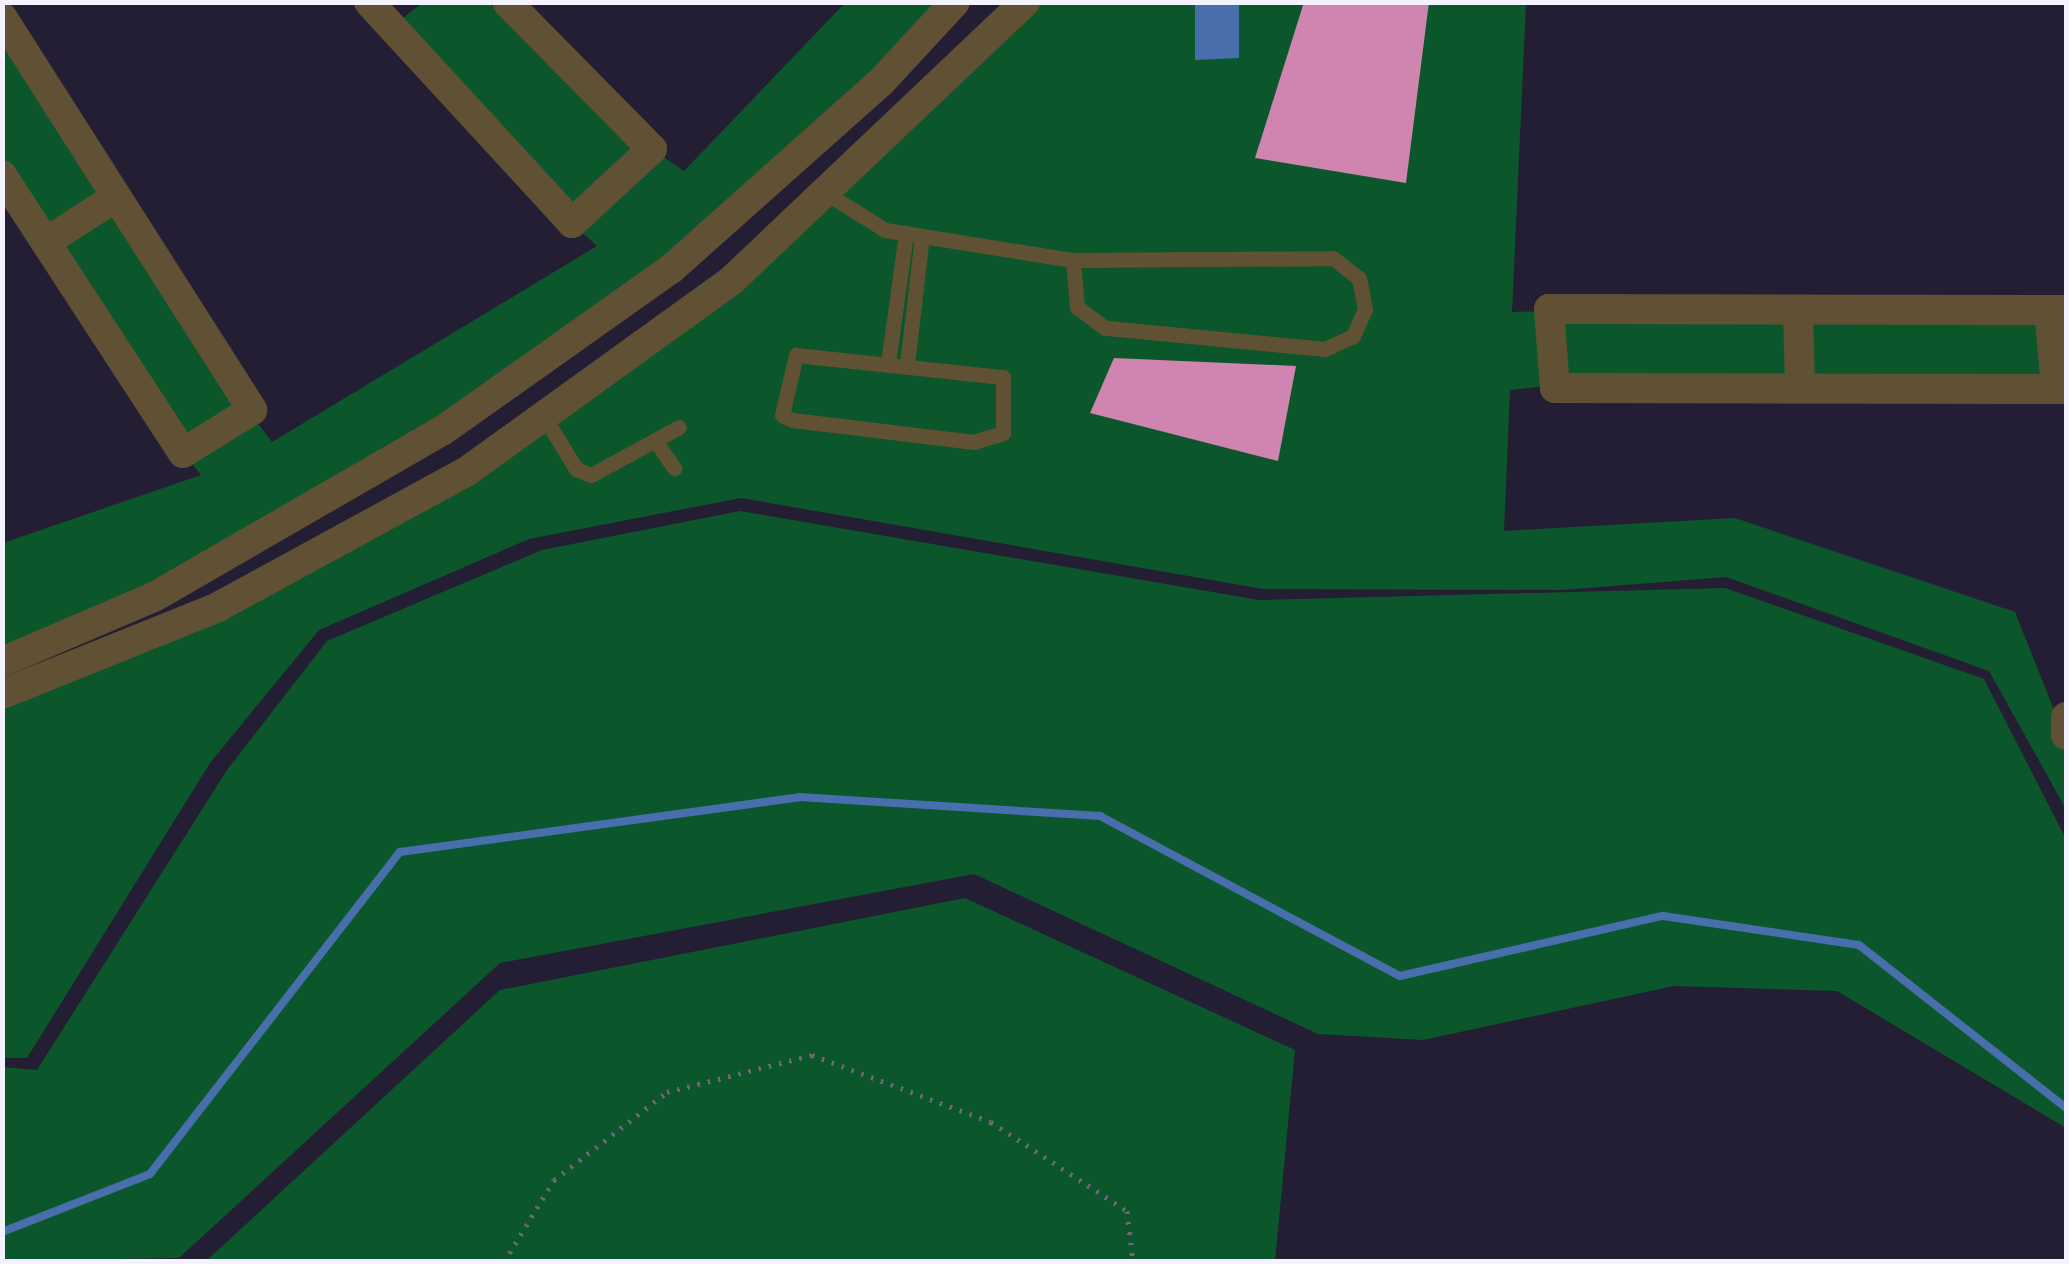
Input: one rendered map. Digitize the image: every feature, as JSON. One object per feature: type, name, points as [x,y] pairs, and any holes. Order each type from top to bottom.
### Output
[{"type":"street","points":[[386,8],[572,223],[652,149],[507,2]]},
{"type":"street","points":[[2,662],[154,598],[442,431],[671,268],[880,83],[955,2]]},
{"type":"street","points":[[2,694],[168,628],[344,542],[545,418],[732,280],[829,195],[1025,2]]},
{"type":"street","points":[[2,16],[252,410],[182,453],[2,176]]},
{"type":"street","points":[[46,242],[116,197]]},
{"type":"street","points":[[1549,309],[2058,310],[2061,389],[1555,388],[1549,309]]},
{"type":"street","points":[[1798,310],[1800,386]]},
{"type":"street","points":[[154,598],[168,628]]},
{"type":"street","points":[[2066,717],[2066,735]]},
{"type":"lane","points":[[829,195],[857,220],[914,234],[1073,260],[1333,258],[1359,278],[1365,309],[1353,336],[1325,349],[1106,328],[1077,307],[1073,260]]},
{"type":"lane","points":[[888,363],[914,234]]},
{"type":"lane","points":[[907,365],[914,234]]},
{"type":"lane","points":[[796,355],[888,363],[1003,377],[1002,433],[974,442],[782,415],[796,355]]},
{"type":"lane","points":[[545,418],[576,470],[591,476],[679,428]]},
{"type":"lane","points":[[656,442],[674,468]]},
{"type":"path","points":[[504,1262],[554,1180],[666,1092],[812,1055],[991,1122],[1127,1211],[1133,1262]]},
{"type":"green space","points":[[422,3],[489,3],[633,149],[571,207],[397,23]]},
{"type":"green space","points":[[845,3],[948,3],[667,264],[519,370],[260,532],[3,651],[3,543],[201,475],[186,456],[252,416],[272,442],[597,246],[574,225],[653,150],[684,171]]},
{"type":"green space","points":[[1028,3],[1526,3],[1512,312],[1546,311],[1547,386],[1510,390],[1504,531],[1735,518],[2015,612],[2066,740],[2066,809],[1989,671],[1726,577],[1562,590],[1263,589],[741,498],[529,539],[319,630],[210,763],[27,1058],[3,1058],[2,702],[55,685],[617,372]]},
{"type":"green space","points":[[2,30],[101,194],[48,229],[3,160]]},
{"type":"green space","points":[[113,207],[241,409],[186,446],[55,244]]},
{"type":"green space","points":[[1556,316],[1789,317],[1790,377],[1561,380]]},
{"type":"green space","points":[[1805,317],[2038,319],[2043,379],[1809,378]]},
{"type":"green space","points":[[740,511],[1259,600],[1725,588],[1984,679],[2066,839],[2066,1128],[1837,991],[1674,986],[1423,1040],[1318,1034],[974,874],[500,963],[179,1258],[3,1261],[3,1067],[37,1070],[227,770],[327,641],[542,550]]},
{"type":"green space","points":[[965,898],[1295,1050],[1275,1261],[206,1261],[500,990]]},
{"type":"water","points":[[1195,3],[1239,3],[1239,58],[1195,60]]},
{"type":"building","points":[[1304,2],[1429,2],[1406,183],[1255,158]]},
{"type":"building","points":[[1114,358],[1296,366],[1278,461],[1090,413]]},
{"type":"waterway","points":[[2,1232],[150,1174],[400,852],[799,797],[1100,816],[1400,976],[1663,916],[1859,945],[2066,1108]]}]
